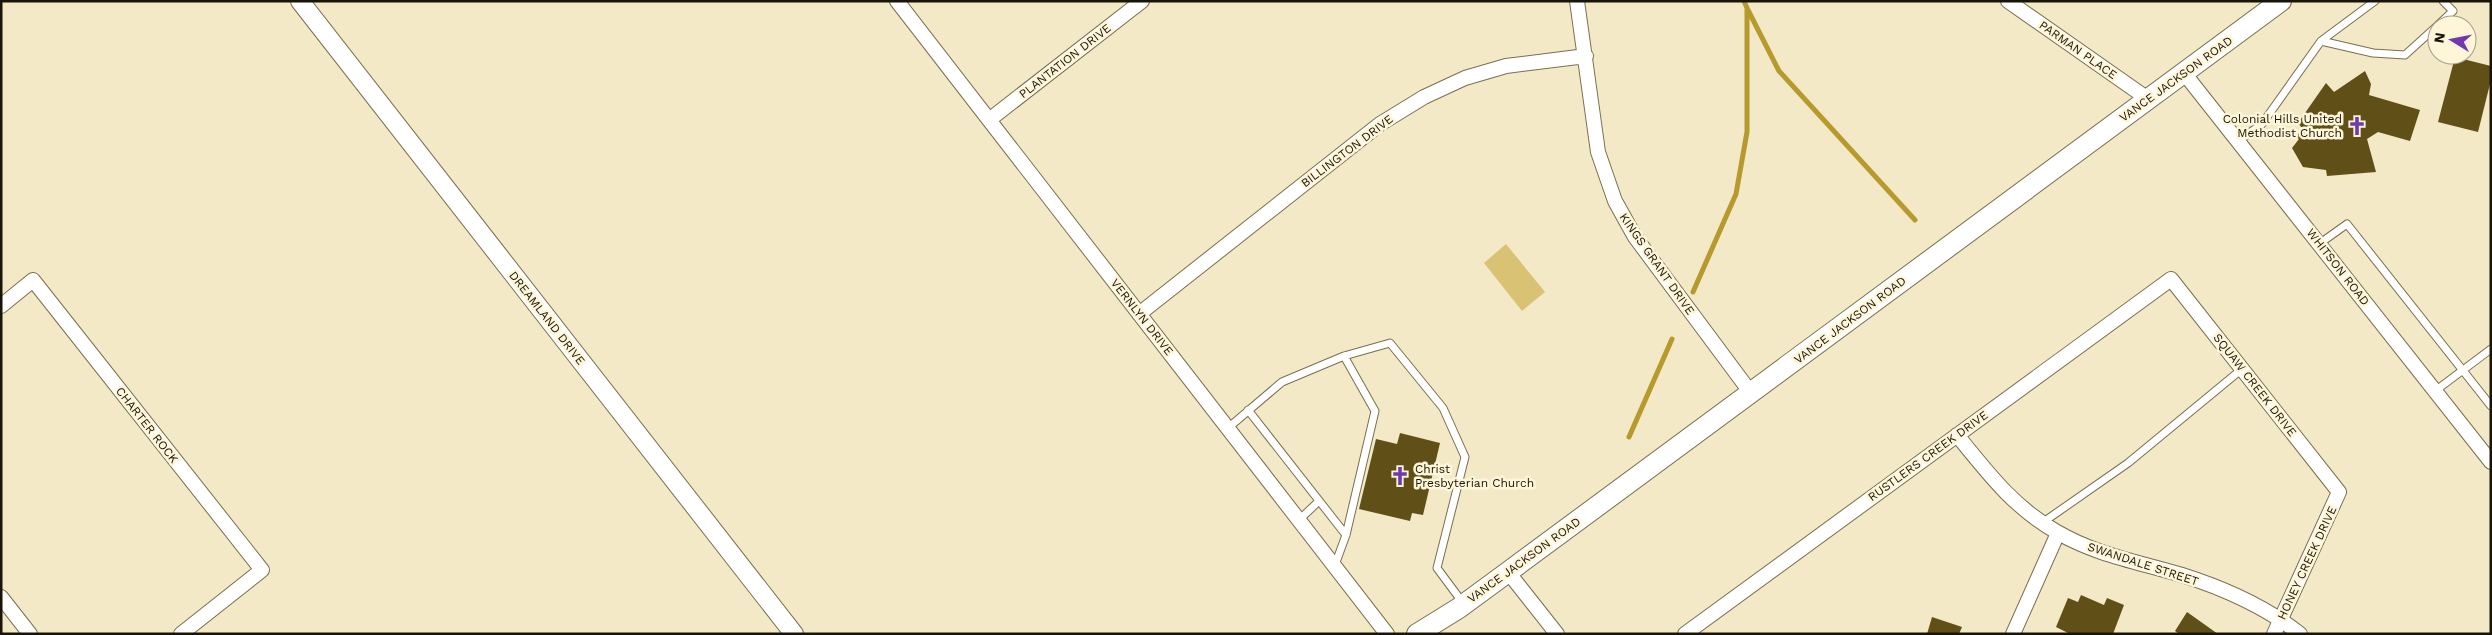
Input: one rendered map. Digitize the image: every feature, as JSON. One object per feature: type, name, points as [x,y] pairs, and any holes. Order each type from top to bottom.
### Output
[{"type":"main road","name":"VANCE JACKSON ROAD","points":[[1417,634],[1464,604],[1508,572],[2281,1]]},
{"type":"street","name":"DREAMLAND DRIVE","points":[[300,1],[794,634]]},
{"type":"street","name":"VERNLYN DRIVE","points":[[897,1],[1387,634]]},
{"type":"street","name":"PLANTATION DRIVE","points":[[989,120],[1142,1]]},
{"type":"street","name":"KINGS GRANT DRIVE","points":[[1577,1],[1598,152],[1614,200],[1635,237],[1751,393]]},
{"type":"street","name":"PARMAN PLACE","points":[[2008,1],[2148,99]]},
{"type":"street","name":"BILLINGTON DRIVE","points":[[1139,314],[1380,124],[1424,97],[1465,78],[1506,66],[1586,56]]},
{"type":"street","name":"WHITSON ROAD","points":[[2184,73],[2491,462]]},
{"type":"street","name":"SQUAW CREEK DRIVE","points":[[2171,279],[2339,492]]},
{"type":"street","name":"RUSTLERS CREEK DRIVE","points":[[1686,634],[2171,279]]},
{"type":"street","name":"CHARTER ROCK","points":[[1,306],[33,280],[262,570],[181,634]]},
{"type":"street","name":"SWANDALE STREET","points":[[1958,435],[1999,488],[2041,523],[2058,533],[2116,558],[2182,575],[2232,594],[2280,620],[2300,634]]},
{"type":"street","name":"HONEY CREEK DRIVE","points":[[2274,634],[2339,492]]},
{"type":"street","points":[[2013,634],[2058,533]]},
{"type":"street","points":[[1508,572],[1556,634]]},
{"type":"street","points":[[4,607],[30,634]]},
{"type":"lane","points":[[2238,141],[2262,124],[2321,41],[2375,1]]},
{"type":"lane","points":[[2443,1],[2453,11],[2448,15]]},
{"type":"lane","points":[[2321,41],[2373,52],[2405,55],[2427,34]]},
{"type":"lane","points":[[2319,244],[2347,224],[2491,406]]},
{"type":"lane","points":[[1228,428],[1282,382],[1344,356],[1390,343],[1443,408],[1465,457],[1437,568],[1464,604]]},
{"type":"lane","points":[[2435,391],[2491,349]]},
{"type":"lane","points":[[1335,565],[1346,535],[1375,411],[1344,356]]},
{"type":"lane","points":[[2041,523],[2128,463],[2242,369]]},
{"type":"lane","points":[[1248,410],[1346,535]]},
{"type":"lane","points":[[1299,520],[1319,501]]},
{"type":"shaded area","points":[[1506,244],[1545,292],[1522,311],[1484,263]]},
{"type":"building","points":[[2477,62],[2491,66],[2491,80],[2478,132],[2438,122],[2453,65],[2477,65]]},
{"type":"building","name":"Colonial Hills United Methodist Church","points":[[2365,71],[2371,84],[2369,95],[2420,110],[2410,141],[2378,132],[2367,139],[2376,172],[2327,176],[2326,170],[2303,167],[2292,148],[2299,139],[2296,137],[2302,128],[2298,123],[2326,83],[2334,92]]},
{"type":"building","name":"Christ Presbyterian Church","points":[[1400,433],[1440,443],[1423,515],[1412,513],[1410,521],[1359,509],[1376,439],[1397,444]]},
{"type":"building","points":[[2081,595],[2104,605],[2107,598],[2124,605],[2113,634],[2070,634],[2056,627],[2068,598],[2078,602]]},
{"type":"building","points":[[2187,612],[2218,634],[2179,634],[2175,631]]},
{"type":"building","points":[[1932,617],[1962,627],[1959,634],[1927,634]]},
{"type":"waterway","points":[[1693,292],[1736,194],[1747,132],[1747,8],[1744,1]]},
{"type":"waterway","points":[[1748,10],[1779,71],[1915,220]]},
{"type":"waterway","points":[[1629,437],[1672,339]]},
{"type":"place","name":"Colonial Hills United Methodist Church","points":[[2357,126]]},
{"type":"place","name":"Christ Presbyterian Church","points":[[1400,476]]}]
